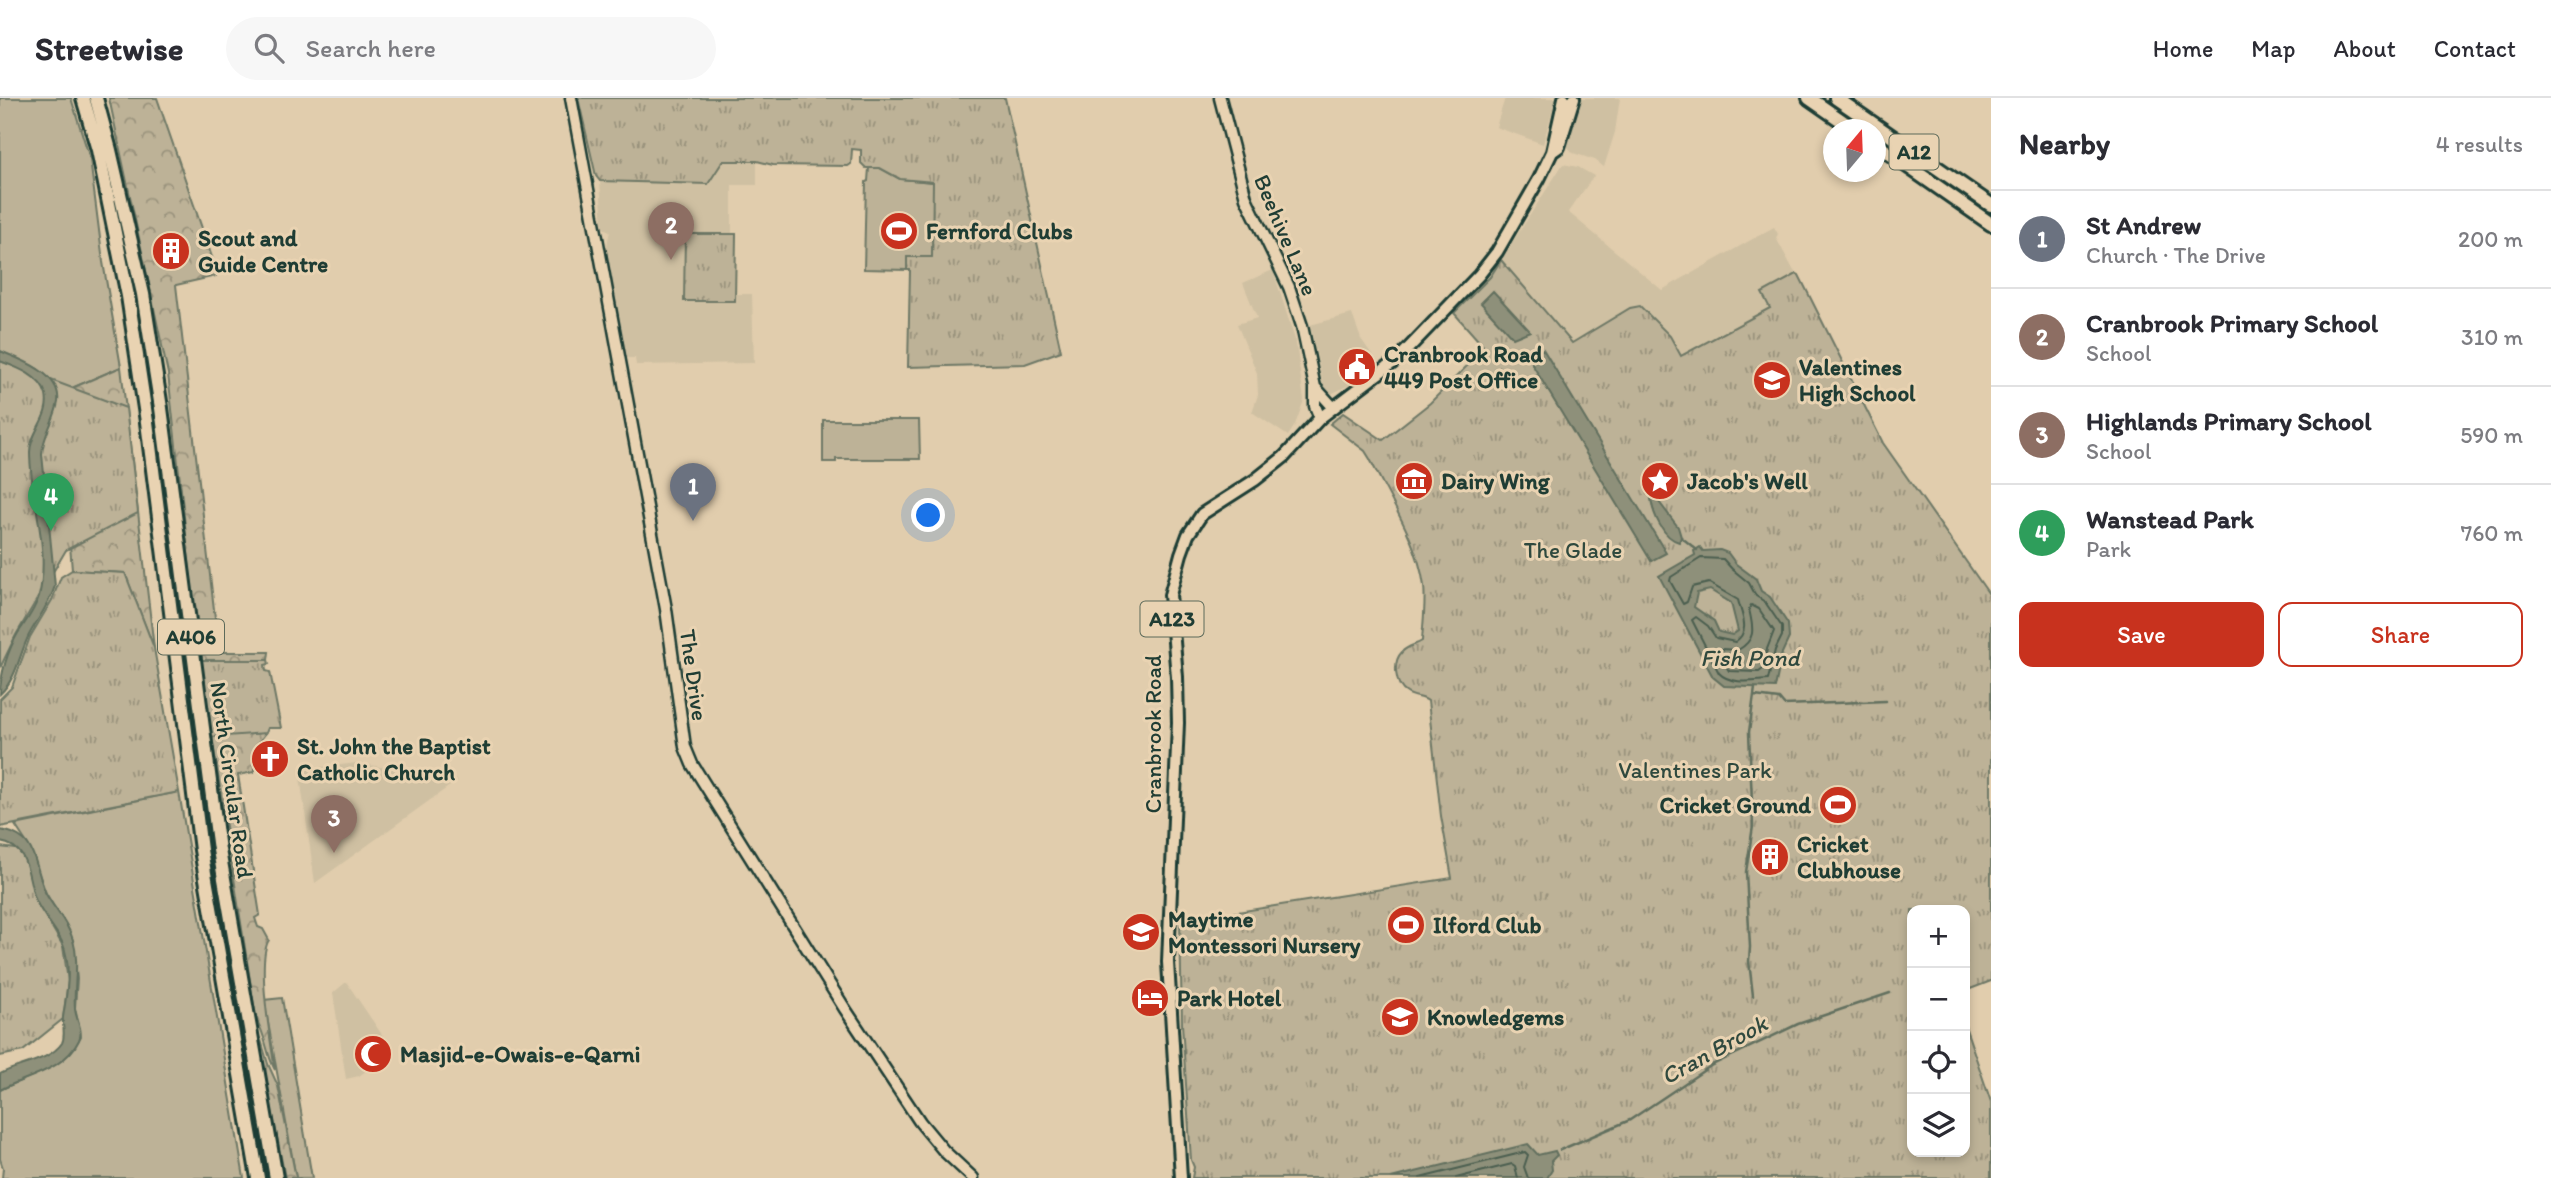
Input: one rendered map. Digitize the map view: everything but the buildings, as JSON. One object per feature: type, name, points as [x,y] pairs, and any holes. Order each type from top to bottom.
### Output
[{"type":"highway","name":"North Circular Road","points":[[83,98],[98,150],[128,296],[147,422],[201,850],[258,1178]]},
{"type":"highway","name":"North Circular Road","points":[[96,98],[143,294],[161,408],[219,850],[276,1178]]},
{"type":"highway","points":[[1809,98],[1839,119]]},
{"type":"highway","name":"A12","points":[[1836,98],[1991,205]]},
{"type":"highway","name":"A12","points":[[1886,152],[1991,224]]},
{"type":"main road","name":"Cranbrook Road","points":[[1181,1178],[1168,962],[1178,723],[1170,595],[1181,554],[1188,535],[1202,514],[1255,480],[1284,457],[1320,418],[1399,358],[1479,275],[1520,213],[1552,152],[1564,98]]},
{"type":"main road","name":"Cranbrook Road","points":[[1552,152],[1559,147],[1574,98]]},
{"type":"street","name":"The Drive","points":[[571,98],[666,610],[685,747],[692,764],[845,1009],[920,1122],[944,1151],[973,1178]]},
{"type":"street","name":"Beehive Lane","points":[[1220,98],[1247,198],[1289,287],[1302,326],[1315,387],[1315,406],[1320,418]]},
{"type":"street","points":[[1315,387],[1334,407]]},
{"type":"shaded area","points":[[1505,98],[1556,98],[1543,144],[1496,127]]},
{"type":"shaded area","points":[[1579,98],[1620,98],[1615,132],[1604,167],[1595,160],[1573,153],[1567,146]]},
{"type":"shaded area","points":[[723,161],[757,161],[757,185],[732,185],[732,233],[736,234],[735,294],[752,294],[754,363],[636,365],[635,358],[626,358],[608,271],[606,250],[610,231],[603,228],[600,181],[707,184]]},
{"type":"shaded area","name":"Valentines High School","points":[[1563,164],[1578,167],[1594,176],[1568,212],[1662,290],[1774,227],[1778,234],[1776,238],[1794,271],[1799,275],[1758,509],[1670,336],[1640,306],[1629,308],[1572,343],[1501,260]]},
{"type":"shaded area","points":[[1273,270],[1296,343],[1304,400],[1288,436],[1252,412],[1258,395],[1257,373],[1237,324],[1257,318],[1243,283]]},
{"type":"shaded area","points":[[1352,314],[1361,339],[1378,363],[1347,386],[1331,394],[1323,385],[1310,325]]},
{"type":"shaded area","points":[[357,763],[458,780],[315,883],[299,770]]},
{"type":"shaded area","points":[[345,983],[393,1051],[359,1076],[346,1079],[333,993]]},
{"type":"green space","points":[[0,98],[71,98],[90,159],[103,262],[121,367],[58,394],[38,369],[0,351]]},
{"type":"green space","points":[[109,98],[157,98],[214,263],[216,276],[176,285],[219,652],[269,652],[268,660],[258,663],[200,660],[168,374]]},
{"type":"green space","points":[[578,98],[1005,98],[1061,351],[1025,364],[908,367],[910,270],[907,270],[907,257],[932,257],[933,182],[900,179],[880,168],[866,168],[861,163],[861,150],[852,149],[851,164],[848,166],[723,161],[708,184],[600,181],[596,176]]},
{"type":"green space","name":"Fernford Clubs","points":[[869,168],[880,168],[900,179],[934,182],[932,257],[907,257],[907,270],[864,269],[866,182]]},
{"type":"green space","points":[[685,234],[736,234],[735,301],[684,301]]},
{"type":"green space","name":"Valentines Park","points":[[1501,260],[1572,343],[1630,308],[1640,306],[1670,336],[1681,356],[1770,308],[1762,293],[1799,275],[1883,443],[1991,597],[1991,981],[1970,989],[1970,905],[1907,905],[1907,1157],[1970,1157],[1970,1041],[1991,1102],[1991,1178],[1192,1178],[1194,1167],[1191,1160],[1182,1024],[1180,921],[1452,878],[1441,816],[1428,701],[1403,690],[1396,674],[1397,662],[1402,652],[1422,641],[1425,600],[1421,570],[1409,537],[1370,459],[1365,451],[1330,424],[1343,413],[1383,440],[1430,403],[1485,348],[1454,313],[1490,277]]},
{"type":"green space","points":[[0,361],[126,408],[138,513],[66,550],[16,635],[0,668]]},
{"type":"green space","points":[[121,367],[154,648],[125,573],[72,570],[58,394]]},
{"type":"green space","points":[[823,420],[919,420],[920,459],[836,459],[836,462],[823,462]]},
{"type":"green space","points":[[72,570],[125,573],[154,648],[179,792],[0,827],[0,699],[12,687],[30,637],[52,600],[61,577]]},
{"type":"green space","points":[[200,660],[268,660],[266,671],[270,672],[281,728],[268,728],[266,733],[212,737]]},
{"type":"green space","points":[[225,732],[266,733],[254,748],[254,772],[238,775],[260,915],[255,918],[258,927],[263,929],[269,940],[265,950],[264,983],[275,1070],[256,1019],[212,737]]},
{"type":"green space","points":[[179,792],[244,1178],[2,1178],[0,1090],[56,1064],[66,1057],[81,1036],[75,1008],[77,979],[73,940],[46,893],[28,845],[15,825]]},
{"type":"green space","points":[[0,847],[16,849],[25,857],[36,900],[63,946],[68,981],[63,1019],[23,1051],[0,1056]]},
{"type":"green space","points":[[282,998],[312,1178],[296,1178],[264,1000]]},
{"type":"green space","points":[[261,1040],[278,1086],[296,1178],[285,1178],[259,1044]]},
{"type":"water","points":[[1493,291],[1530,331],[1513,338],[1481,303]]},
{"type":"water","points":[[1543,349],[1666,553],[1651,561],[1532,364],[1532,357]]},
{"type":"water","points":[[0,351],[28,363],[47,376],[57,392],[58,402],[44,440],[42,454],[55,586],[29,635],[14,674],[0,694],[8,655],[35,606],[42,578],[43,560],[30,452],[47,403],[39,383],[27,373],[0,361]]},
{"type":"water","points":[[1656,498],[1678,527],[1681,537],[1679,542],[1668,536],[1660,525],[1651,499]]},
{"type":"water","name":"Fish Pond","points":[[1700,547],[1703,551],[1720,550],[1728,553],[1736,564],[1756,579],[1761,591],[1770,597],[1788,624],[1789,638],[1782,653],[1775,688],[1724,686],[1713,677],[1659,576],[1695,555],[1694,551]],"holes":[[[1710,590],[1731,603],[1738,631],[1732,635],[1719,632],[1714,621],[1694,607],[1697,593]]]},
{"type":"water","points":[[0,830],[16,834],[28,845],[46,894],[71,934],[76,957],[75,1009],[81,1032],[73,1050],[65,1058],[44,1071],[0,1090],[0,1074],[50,1054],[62,1043],[68,970],[62,942],[36,901],[23,857],[18,850],[0,842]]},
{"type":"water","points":[[1528,1144],[1538,1155],[1555,1151],[1557,1155],[1551,1161],[1552,1170],[1547,1178],[1391,1178]]},
{"type":"waterway","points":[[1656,498],[1658,486]]},
{"type":"waterway","points":[[1681,537],[1697,550]]},
{"type":"waterway","points":[[1753,996],[1746,872],[1753,826],[1749,732],[1755,688]]},
{"type":"waterway","points":[[1755,696],[1779,699],[1784,705],[1886,701]]},
{"type":"waterway","name":"Cran Brook","points":[[1560,1150],[1630,1120],[1712,1065],[1798,1024],[1890,993]]},
{"type":"place","name":"Fernford Clubs","points":[[899,231]]},
{"type":"place","name":"Scout and Guide Centre","points":[[171,251]]},
{"type":"place","name":"Cranbrook Primary School","points":[[671,260]]},
{"type":"place","name":"Cranbrook Road 449 Post Office","points":[[1357,367]]},
{"type":"place","name":"Valentines High School","points":[[1772,380]]},
{"type":"place","name":"Dairy Wing","points":[[1414,481]]},
{"type":"place","name":"Jacob's Well","points":[[1660,481]]},
{"type":"place","name":"St Andrew","points":[[693,521]]},
{"type":"place","name":"Wanstead Park","points":[[51,531]]},
{"type":"place","name":"St. John the Baptist Catholic Church","points":[[270,759]]},
{"type":"place","name":"Cricket Ground","points":[[1838,805]]},
{"type":"place","name":"Highlands Primary School","points":[[334,853]]},
{"type":"place","name":"Cricket Clubhouse","points":[[1770,857]]},
{"type":"place","name":"Ilford Club","points":[[1406,925]]},
{"type":"place","name":"Maytime Montessori Nursery","points":[[1141,932]]},
{"type":"place","name":"Park Hotel","points":[[1150,998]]},
{"type":"place","name":"Knowledgems","points":[[1400,1017]]},
{"type":"place","name":"Masjid-e-Owais-e-Qarni","points":[[373,1054]]},
{"type":"park label","name":"The Glade","points":[[1573,550]]}]
